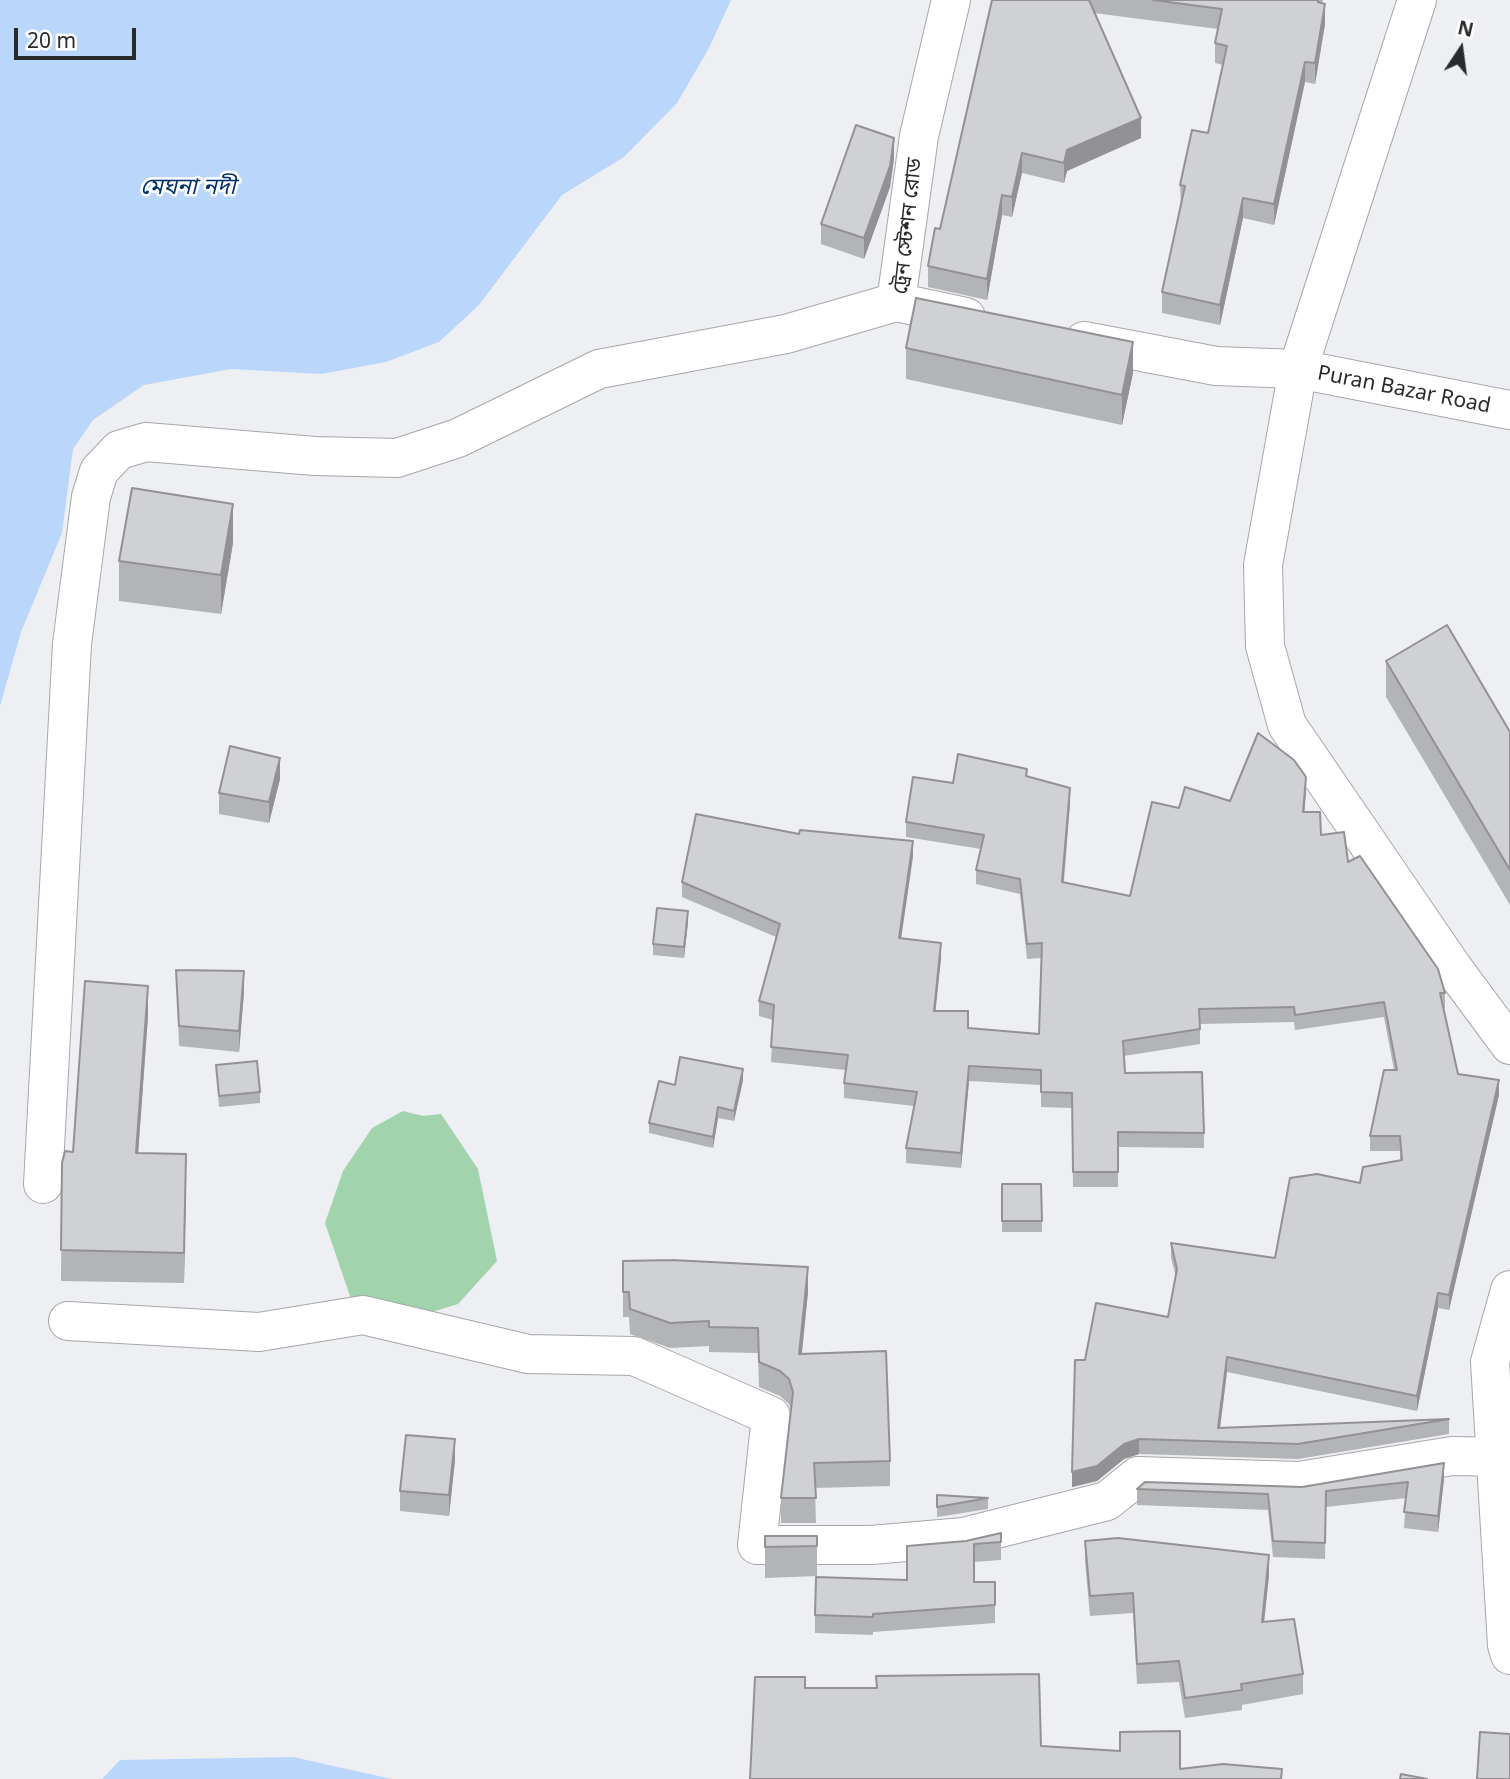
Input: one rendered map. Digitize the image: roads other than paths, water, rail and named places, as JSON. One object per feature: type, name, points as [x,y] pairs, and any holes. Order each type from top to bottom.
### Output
[{"type":"street","name":"ট্রেন স্টেশন রোড","points":[[951,0],[919,136],[896,302],[1001,325]]},
{"type":"street","points":[[1418,0],[1298,369],[1263,565],[1265,646],[1287,725],[1453,968],[1510,1045]]},
{"type":"street","points":[[43,1184],[72,644],[91,498],[99,471],[119,450],[146,442],[315,456],[397,458],[458,438],[599,369],[786,334],[896,302]]},
{"type":"street","points":[[1054,336],[1216,366],[1298,369]]},
{"type":"street","name":"Puran Bazar Road","points":[[1298,369],[1510,410]]},
{"type":"street","points":[[1510,1290],[1490,1362],[1503,1456],[1507,1645],[1510,1656]]},
{"type":"street","points":[[68,1321],[258,1332],[363,1315],[528,1353],[634,1356],[771,1416],[757,1545],[870,1545],[964,1537],[1107,1501],[1138,1476],[1299,1480],[1452,1456],[1503,1456]]},
{"type":"water","name":"মেঘনা নদী","points":[[0,0],[731,0],[709,48],[677,103],[624,157],[562,195],[479,305],[439,342],[386,362],[321,374],[231,369],[144,385],[93,420],[73,449],[62,533],[21,632],[0,706]]},
{"type":"water","points":[[293,1757],[392,1779],[102,1779],[120,1760]]}]
